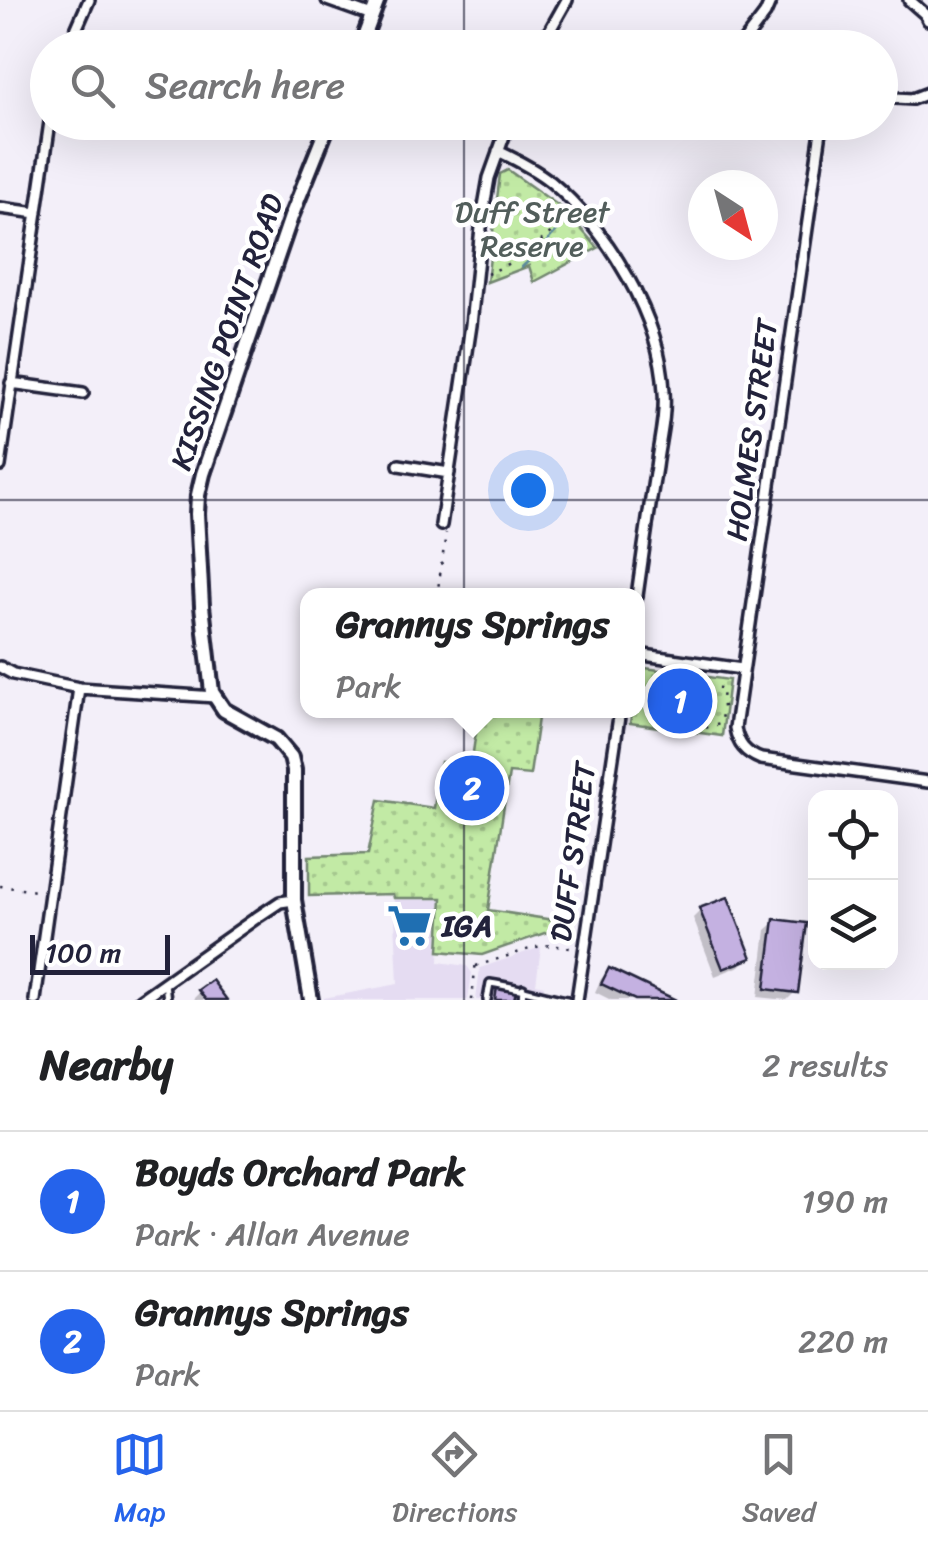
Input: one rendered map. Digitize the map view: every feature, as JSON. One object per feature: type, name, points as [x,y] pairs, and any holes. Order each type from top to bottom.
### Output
[{"type":"main road","points":[[367,30],[378,0]]},
{"type":"main road","name":"KISSING POINT ROAD","points":[[214,696],[202,606],[198,495],[275,263],[322,140]]},
{"type":"main road","points":[[214,696],[224,710],[276,740],[290,757],[294,783],[294,900],[311,1000]]},
{"type":"street","points":[[76,30],[90,0]]},
{"type":"street","points":[[327,0],[372,16]]},
{"type":"street","points":[[550,30],[567,0]]},
{"type":"street","points":[[752,30],[771,0]]},
{"type":"street","points":[[909,0],[928,20]]},
{"type":"street","points":[[898,98],[912,99],[928,92]]},
{"type":"street","points":[[0,466],[47,140]]},
{"type":"street","points":[[441,524],[472,325],[482,218],[489,178],[502,140]]},
{"type":"street","name":"HOLMES STREET","points":[[821,140],[734,719],[740,745],[761,758],[928,782]]},
{"type":"street","points":[[498,151],[554,184],[599,233],[636,293],[654,338],[661,365],[664,408],[638,588]]},
{"type":"street","points":[[0,208],[36,213]]},
{"type":"street","points":[[12,383],[83,393]]},
{"type":"street","points":[[399,465],[450,472]]},
{"type":"street","points":[[645,655],[742,669]]},
{"type":"street","points":[[0,667],[13,674],[79,688],[214,696]]},
{"type":"street","points":[[35,1000],[79,688]]},
{"type":"street","name":"DUFF STREET","points":[[577,1000],[619,718]]},
{"type":"street","points":[[140,1000],[280,902],[294,900]]},
{"type":"lane","points":[[165,983],[166,1000]]},
{"type":"lane","points":[[487,1000],[490,983],[567,1000]]},
{"type":"lane","points":[[522,1000],[523,988]]},
{"type":"path","points":[[476,276],[491,273],[524,253],[550,235],[570,214]]},
{"type":"path","points":[[438,588],[446,529],[441,524]]},
{"type":"path","points":[[667,686],[670,692]]},
{"type":"path","points":[[697,686],[722,688],[720,724],[706,728],[694,712],[694,703],[697,686]]},
{"type":"path","points":[[660,688],[661,696],[672,704],[672,721]]},
{"type":"path","points":[[645,689],[660,688],[694,703]]},
{"type":"path","points":[[666,721],[676,721],[681,696]]},
{"type":"path","points":[[0,886],[50,893]]},
{"type":"path","points":[[476,966],[536,947],[576,949]]},
{"type":"path","points":[[472,1000],[476,960]]},
{"type":"shaded area","points":[[394,898],[442,898],[439,962],[467,966],[472,973],[468,1000],[324,1000],[398,984]]},
{"type":"shaded area","points":[[541,947],[536,984],[544,986],[543,990],[563,994],[562,1000],[476,1000],[480,968]]},
{"type":"green space","name":"Duff Street Reserve","points":[[508,170],[563,209],[598,248],[534,282],[529,266],[487,282],[500,174]]},
{"type":"green space","points":[[645,668],[729,680],[722,736],[630,723],[631,718],[645,718]]},
{"type":"green space","points":[[478,718],[538,718],[530,775],[509,773],[488,910],[573,923],[482,955],[439,951],[442,898],[394,898],[393,894],[309,896],[309,856],[368,854],[379,800],[434,808],[441,762],[471,766]]},
{"type":"building","points":[[728,897],[752,958],[723,969],[699,908]]},
{"type":"building","points":[[774,919],[807,923],[798,993],[765,989]]},
{"type":"building","points":[[609,968],[676,1000],[635,1000],[601,984]]},
{"type":"building","points":[[212,980],[227,1000],[206,1000],[198,990]]},
{"type":"building","points":[[497,987],[516,990],[514,1000],[495,1000]]},
{"type":"waterway","points":[[522,267],[570,216]]},
{"type":"place","name":"Boyds Orchard Park","points":[[680,701]]},
{"type":"place","name":"Grannys Springs","points":[[472,788]]},
{"type":"place","name":"IGA","points":[[409,926]]}]
